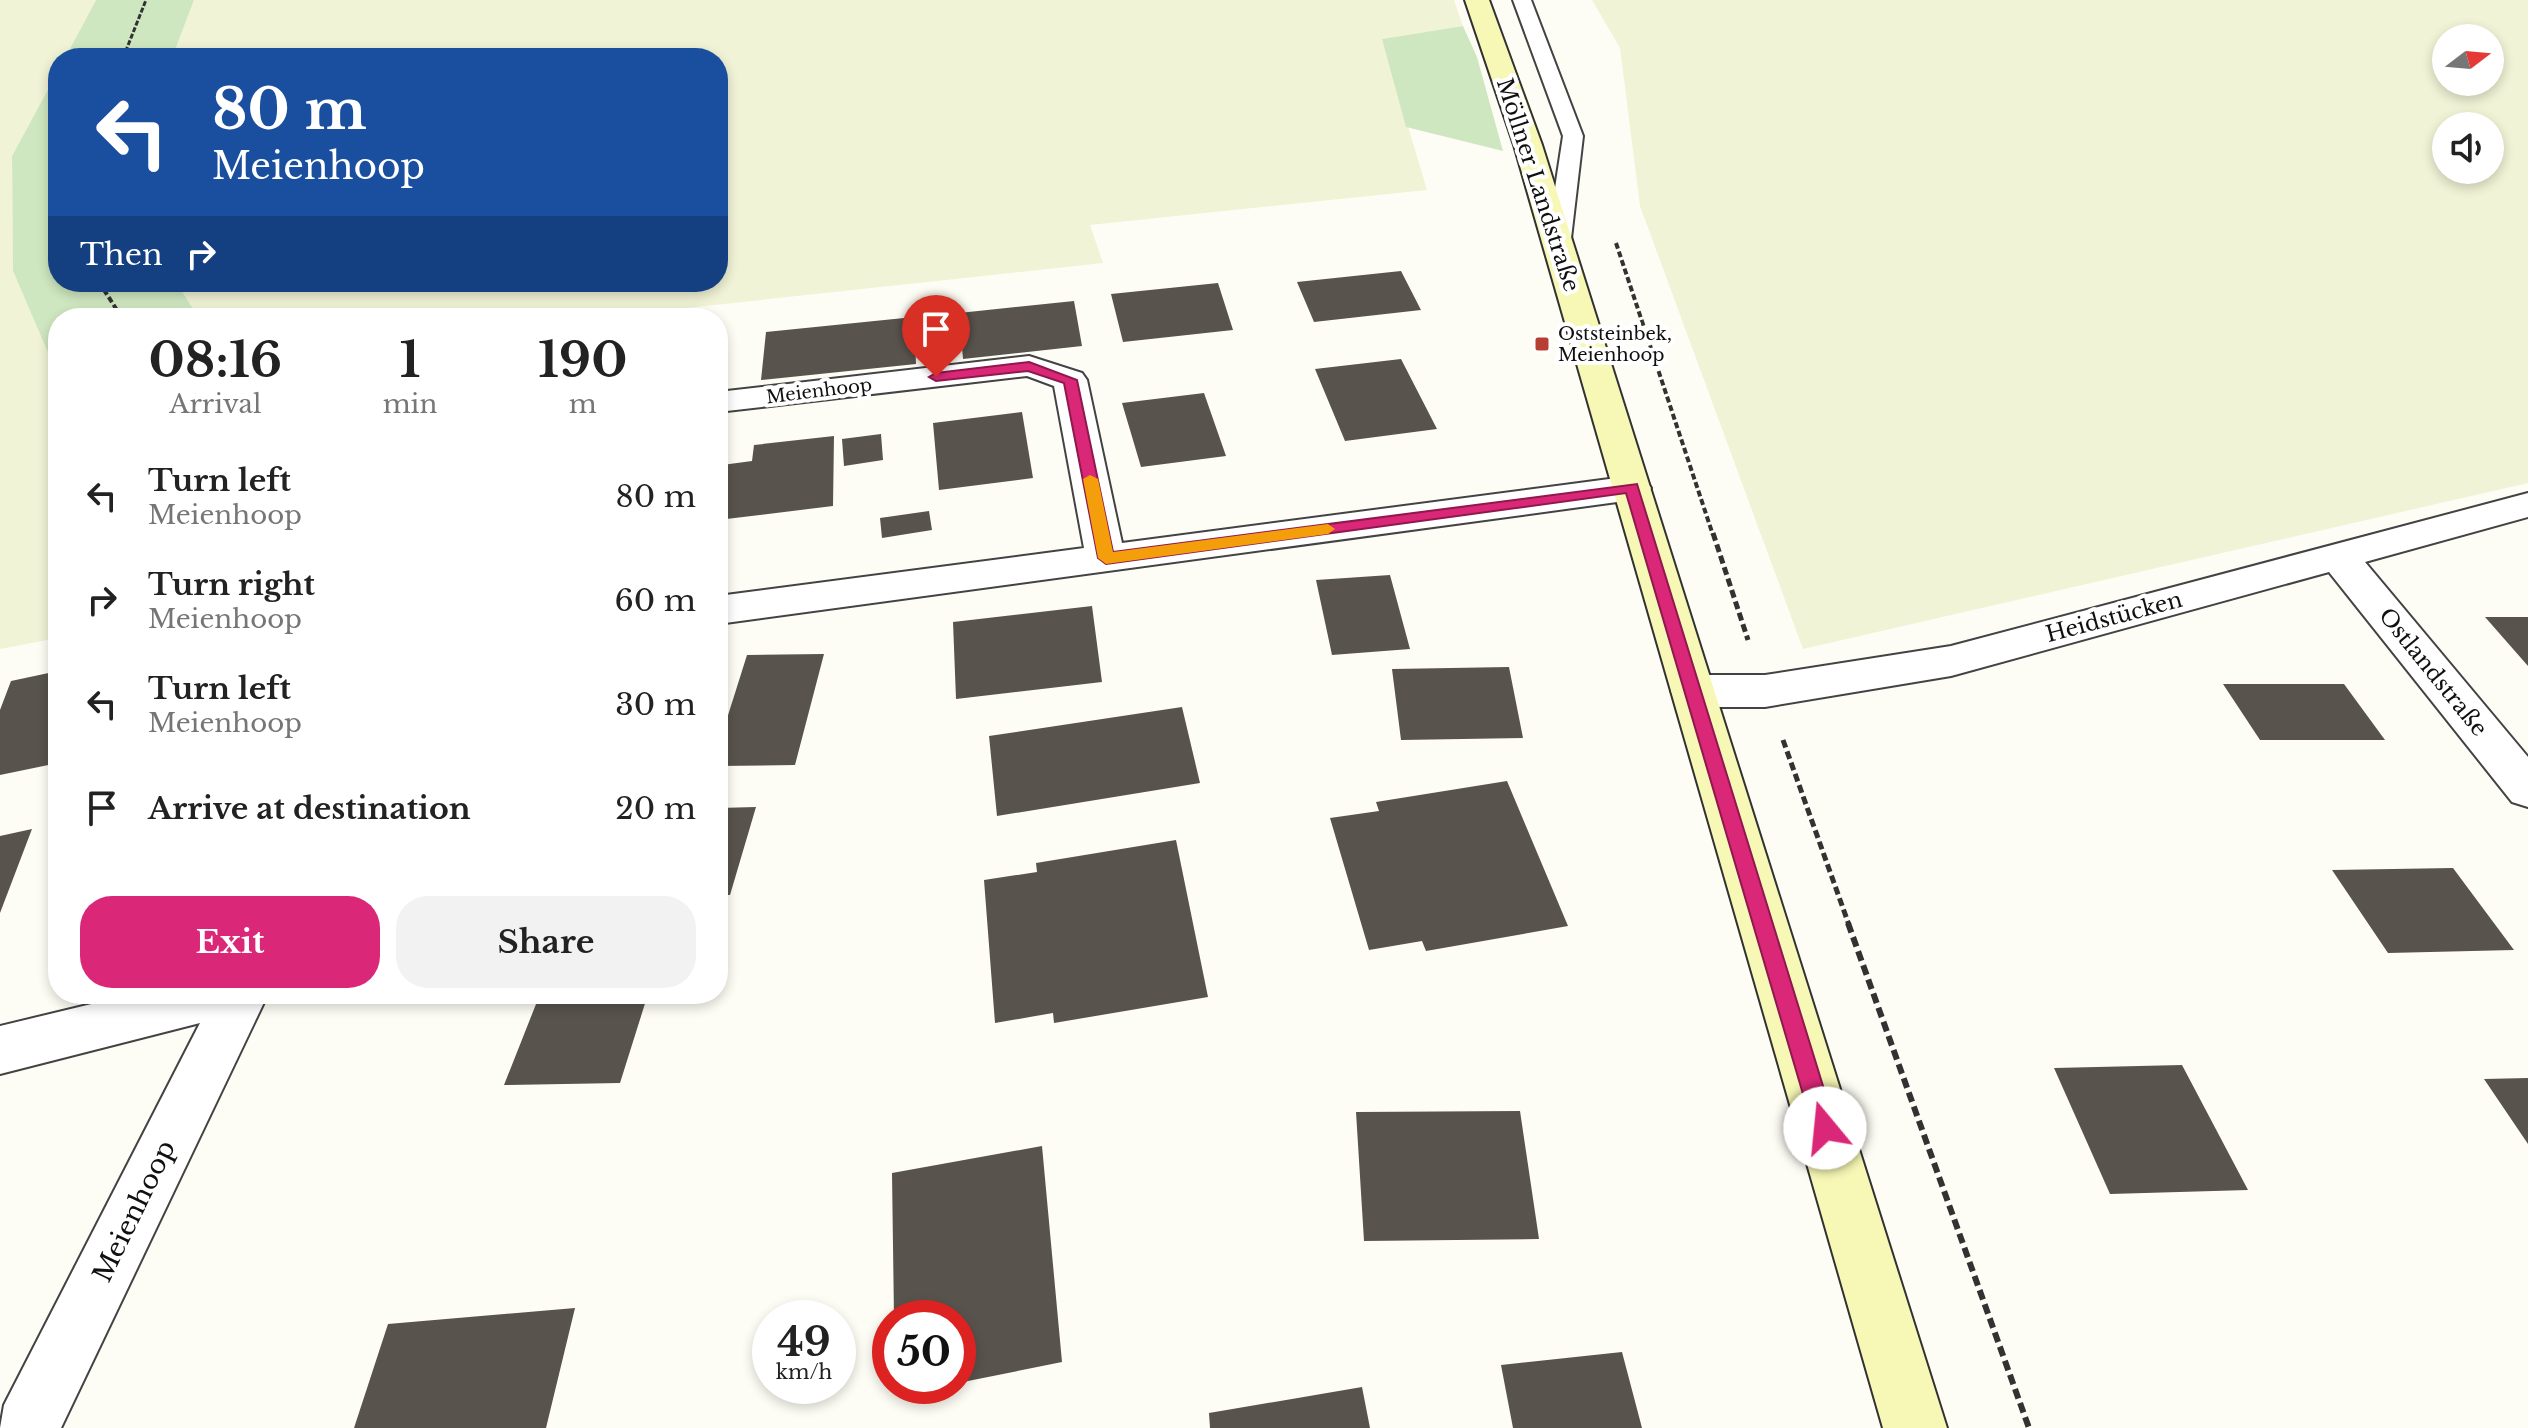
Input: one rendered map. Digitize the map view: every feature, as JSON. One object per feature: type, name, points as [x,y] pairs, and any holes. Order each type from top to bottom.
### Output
[{"type":"main road","name":"Möllner Landstraße","points":[[1477,0],[1528,145],[1915,1428]]},
{"type":"street","name":"Meienhoop","points":[[728,401],[1029,366],[1070,380],[1106,558]]},
{"type":"street","points":[[728,609],[1632,488]]},
{"type":"street","name":"Heidstücken","points":[[1693,691],[1765,691],[1951,661],[2528,505]]},
{"type":"street","name":"Ostlandstraße","points":[[2338,556],[2528,789]]},
{"type":"street","points":[[0,1050],[186,1004]]},
{"type":"street","name":"Meienhoop","points":[[27,1428],[237,1004]]},
{"type":"lane","points":[[1522,0],[1573,136],[1558,247]]},
{"type":"path","points":[[127,48],[146,0]]},
{"type":"path","points":[[1611,230],[1680,426],[1765,691],[2029,1428]]},
{"type":"green space","points":[[0,0],[96,0],[70,48],[48,48],[48,89],[12,156],[13,271],[48,353],[48,640],[0,649]]},
{"type":"green space","points":[[96,0],[194,0],[176,48],[70,48]]},
{"type":"green space","points":[[194,0],[1454,0],[1463,26],[1382,39],[1427,190],[1090,225],[1103,263],[687,308],[193,308],[182,292],[728,292],[728,48],[176,48]]},
{"type":"green space","points":[[1592,0],[2528,0],[2528,483],[1803,649],[1640,206],[1620,48]]},
{"type":"green space","points":[[1463,26],[1477,57],[1503,151],[1406,127],[1382,39]]},
{"type":"green space","points":[[48,89],[48,292],[182,292],[193,308],[48,308],[48,353],[13,271],[12,156]]},
{"type":"building","points":[[1401,271],[1421,310],[1314,322],[1297,282]]},
{"type":"building","points":[[1218,283],[1233,330],[1123,342],[1111,294]]},
{"type":"building","points":[[1074,301],[1082,346],[963,359],[959,313]]},
{"type":"building","points":[[914,317],[916,364],[761,380],[766,332]]},
{"type":"building","points":[[1401,359],[1437,429],[1345,441],[1315,369]]},
{"type":"building","points":[[1204,393],[1226,456],[1141,467],[1122,403]]},
{"type":"building","points":[[1022,412],[1033,478],[939,490],[933,423]]},
{"type":"building","points":[[881,434],[883,460],[844,466],[842,439]]},
{"type":"building","points":[[834,436],[833,506],[728,519],[728,464],[752,461],[754,445]]},
{"type":"building","points":[[929,511],[932,530],[882,538],[880,518]]},
{"type":"building","points":[[1390,575],[1410,649],[1332,655],[1316,580]]},
{"type":"building","points":[[1092,606],[1102,682],[956,699],[953,622]]},
{"type":"building","points":[[2485,617],[2528,617],[2528,666]]},
{"type":"building","points":[[824,654],[795,765],[728,766],[728,715],[747,655]]},
{"type":"building","points":[[1509,667],[1523,738],[1401,740],[1392,669]]},
{"type":"building","points":[[48,673],[48,765],[0,775],[0,710],[11,681]]},
{"type":"building","points":[[2223,684],[2344,684],[2385,740],[2260,740]]},
{"type":"building","points":[[1182,707],[1200,783],[997,816],[989,736]]},
{"type":"building","points":[[1507,781],[1568,926],[1426,951],[1422,941],[1369,950],[1330,818],[1379,811],[1376,802]]},
{"type":"building","points":[[756,807],[730,895],[728,895],[728,808]]},
{"type":"building","points":[[32,829],[0,913],[0,836]]},
{"type":"building","points":[[1176,840],[1208,997],[1054,1023],[1053,1013],[995,1023],[984,880],[1037,872],[1036,863]]},
{"type":"building","points":[[2453,868],[2514,950],[2388,953],[2332,870]]},
{"type":"building","points":[[536,1004],[645,1004],[620,1083],[504,1085]]},
{"type":"building","points":[[2182,1065],[2248,1190],[2110,1194],[2054,1068]]},
{"type":"building","points":[[2528,1078],[2528,1144],[2484,1079]]},
{"type":"building","points":[[1520,1111],[1539,1239],[1364,1241],[1356,1112]]},
{"type":"building","points":[[1042,1146],[1062,1362],[976,1379],[976,1300],[894,1300],[892,1173]]},
{"type":"building","points":[[575,1308],[546,1428],[354,1428],[388,1324]]},
{"type":"building","points":[[1622,1352],[1642,1428],[1513,1428],[1501,1365]]},
{"type":"building","points":[[1362,1387],[1370,1428],[1210,1428],[1209,1413]]},
{"type":"slow traffic","points":[[1090,479],[1106,558],[1328,529]]},
{"type":"place","name":"Oststeinbek, Meienhoop","points":[[1542,344]]},
{"type":"route","points":[[936,377],[1029,366],[1070,380],[1106,558],[1632,488],[1825,1128]]}]
